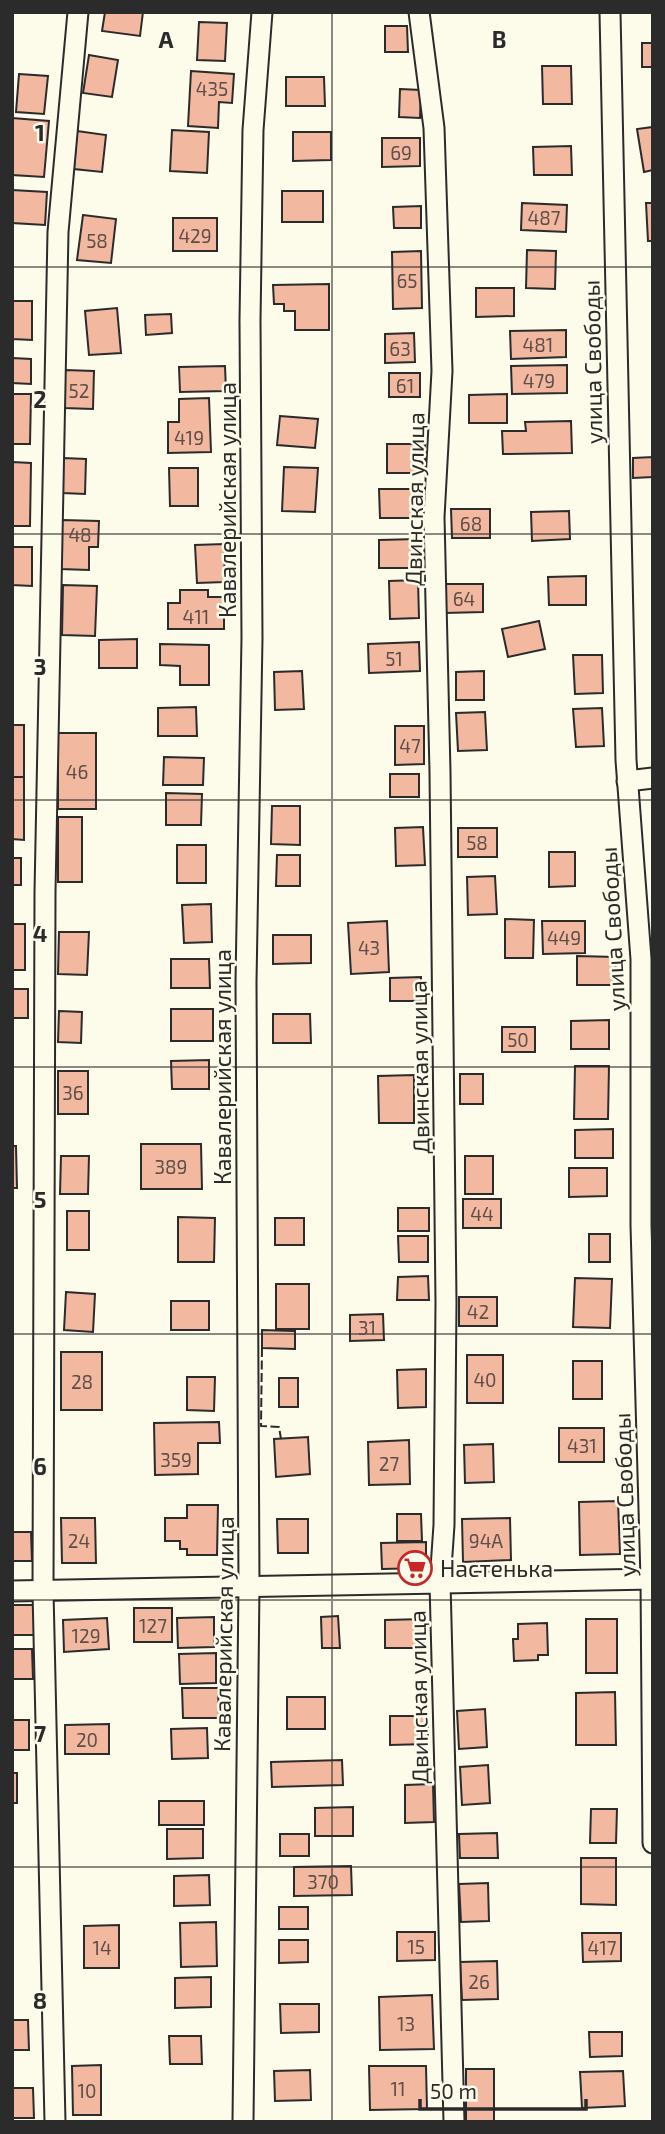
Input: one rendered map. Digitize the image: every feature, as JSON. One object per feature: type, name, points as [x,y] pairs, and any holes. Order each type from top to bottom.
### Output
[{"type":"street","points":[[55,2122],[43,1591],[45,906],[58,246],[78,12]]},
{"type":"street","name":"Кавалерийская улица","points":[[243,2122],[249,1586],[246,982],[252,638],[250,320],[253,130],[262,12]]},
{"type":"street","name":"Двинская улица","points":[[419,12],[434,128],[442,371],[434,517],[440,772],[446,1302],[444,1525],[440,1583],[454,2122]]},
{"type":"street","name":"улица Свободы","points":[[610,12],[627,781],[641,958],[641,1225],[652,1579],[653,1843]]},
{"type":"street","points":[[627,781],[653,778]]},
{"type":"street","points":[[12,1591],[652,1579]]},
{"type":"building","points":[[105,12],[143,12],[140,36],[102,31]]},
{"type":"building","points":[[199,22],[227,23],[225,61],[197,60]]},
{"type":"building","points":[[385,26],[407,26],[408,52],[385,52]]},
{"type":"building","points":[[642,43],[653,43],[653,67],[642,67]]},
{"type":"building","points":[[89,55],[118,60],[112,97],[83,93]]},
{"type":"building","points":[[542,66],[571,66],[572,104],[543,104]]},
{"type":"building","points":[[191,71],[234,74],[232,103],[219,102],[218,128],[188,126]]},
{"type":"building","points":[[19,74],[48,76],[44,114],[16,112]]},
{"type":"building","points":[[286,77],[324,77],[325,106],[286,106]]},
{"type":"building","points":[[400,89],[421,90],[420,118],[399,117]]},
{"type":"building","points":[[12,118],[49,121],[44,177],[12,175]]},
{"type":"building","points":[[653,127],[653,170],[644,172],[637,129]]},
{"type":"building","points":[[172,130],[209,132],[207,173],[170,171]]},
{"type":"building","points":[[77,131],[106,135],[102,172],[74,169]]},
{"type":"building","points":[[293,132],[331,132],[331,160],[293,161]]},
{"type":"building","points":[[382,138],[420,138],[420,166],[382,167]]},
{"type":"building","points":[[571,146],[572,175],[534,175],[533,147]]},
{"type":"building","points":[[12,190],[47,192],[45,225],[12,223]]},
{"type":"building","points":[[282,191],[323,191],[323,222],[282,222]]},
{"type":"building","points":[[522,203],[567,205],[566,232],[521,230]]},
{"type":"building","points":[[646,203],[653,203],[653,241],[648,241]]},
{"type":"building","points":[[421,206],[421,228],[394,228],[393,207]]},
{"type":"building","points":[[83,215],[116,219],[111,263],[77,260]]},
{"type":"building","points":[[173,218],[217,218],[217,251],[173,251]]},
{"type":"building","points":[[527,250],[556,251],[555,289],[526,288]]},
{"type":"building","points":[[421,251],[422,308],[393,309],[392,252]]},
{"type":"building","points":[[329,284],[329,330],[295,330],[295,311],[284,311],[284,304],[274,304],[273,285]]},
{"type":"building","points":[[476,288],[514,288],[514,316],[476,317]]},
{"type":"building","points":[[12,301],[32,301],[32,340],[12,339]]},
{"type":"building","points":[[117,308],[121,353],[89,355],[85,311]]},
{"type":"building","points":[[171,314],[172,333],[146,335],[145,315]]},
{"type":"building","points":[[566,330],[566,357],[511,359],[510,331]]},
{"type":"building","points":[[414,333],[415,362],[385,363],[385,334]]},
{"type":"building","points":[[12,358],[31,359],[31,384],[12,383]]},
{"type":"building","points":[[567,365],[567,393],[512,394],[511,366]]},
{"type":"building","points":[[225,366],[226,391],[180,392],[179,367]]},
{"type":"building","points":[[65,370],[94,371],[93,409],[64,408]]},
{"type":"building","points":[[389,373],[420,373],[420,397],[389,397]]},
{"type":"building","points":[[12,394],[31,394],[30,444],[12,444]]},
{"type":"building","points":[[507,394],[507,423],[469,423],[469,395]]},
{"type":"building","points":[[209,398],[211,452],[168,453],[168,422],[179,422],[179,399]]},
{"type":"building","points":[[280,416],[318,419],[315,448],[277,445]]},
{"type":"building","points":[[571,421],[572,453],[503,454],[502,431],[526,431],[525,422]]},
{"type":"building","points":[[387,444],[425,444],[425,473],[387,473]]},
{"type":"building","points":[[653,457],[653,477],[633,478],[633,458]]},
{"type":"building","points":[[63,458],[86,459],[85,494],[63,493]]},
{"type":"building","points":[[12,462],[31,463],[30,526],[12,526]]},
{"type":"building","points":[[284,467],[318,468],[315,512],[282,511]]},
{"type":"building","points":[[169,468],[198,468],[198,506],[170,506]]},
{"type":"building","points":[[379,489],[418,489],[418,518],[380,518]]},
{"type":"building","points":[[451,509],[490,509],[490,538],[452,538]]},
{"type":"building","points":[[569,511],[570,539],[532,541],[531,512]]},
{"type":"building","points":[[62,520],[99,521],[98,547],[89,547],[89,570],[60,569]]},
{"type":"building","points":[[417,539],[417,568],[379,568],[379,540]]},
{"type":"building","points":[[224,544],[225,582],[197,583],[195,545]]},
{"type":"building","points":[[12,547],[32,547],[32,586],[12,585]]},
{"type":"building","points":[[586,576],[586,605],[549,605],[548,577]]},
{"type":"building","points":[[418,580],[419,618],[390,619],[389,581]]},
{"type":"building","points":[[445,584],[483,584],[483,612],[445,613]]},
{"type":"building","points":[[63,585],[97,586],[95,636],[62,635]]},
{"type":"building","points":[[180,590],[208,590],[208,597],[224,597],[224,629],[168,629],[168,603],[180,603]]},
{"type":"building","points":[[539,621],[545,649],[508,657],[502,629]]},
{"type":"building","points":[[137,639],[137,668],[99,668],[99,640]]},
{"type":"building","points":[[419,642],[420,671],[369,673],[368,644]]},
{"type":"building","points":[[160,644],[209,645],[209,685],[180,685],[180,666],[160,665]]},
{"type":"building","points":[[573,655],[602,655],[603,693],[575,694]]},
{"type":"building","points":[[302,671],[304,709],[275,710],[274,672]]},
{"type":"building","points":[[484,671],[484,700],[456,700],[456,672]]},
{"type":"building","points":[[196,707],[197,736],[158,736],[158,708]]},
{"type":"building","points":[[602,708],[604,746],[576,747],[573,709]]},
{"type":"building","points":[[485,712],[487,750],[458,751],[456,713]]},
{"type":"building","points":[[12,725],[24,725],[24,777],[12,777]]},
{"type":"building","points":[[395,726],[424,726],[424,764],[395,765]]},
{"type":"building","points":[[58,733],[96,733],[96,809],[58,809]]},
{"type":"building","points":[[164,757],[204,758],[203,785],[163,785]]},
{"type":"building","points":[[390,774],[419,774],[419,797],[390,797]]},
{"type":"building","points":[[12,777],[24,777],[24,840],[12,839]]},
{"type":"building","points":[[166,793],[202,794],[201,825],[166,825]]},
{"type":"building","points":[[272,806],[300,806],[300,845],[271,844]]},
{"type":"building","points":[[58,817],[82,817],[82,882],[58,882]]},
{"type":"building","points":[[423,827],[425,865],[396,866],[395,828]]},
{"type":"building","points":[[458,828],[497,828],[497,857],[458,857]]},
{"type":"building","points":[[177,845],[206,845],[206,883],[177,883]]},
{"type":"building","points":[[549,852],[575,852],[575,886],[549,887]]},
{"type":"building","points":[[277,855],[300,855],[300,886],[276,886]]},
{"type":"building","points":[[12,858],[21,858],[21,885],[12,885]]},
{"type":"building","points":[[495,876],[497,914],[468,915],[467,877]]},
{"type":"building","points":[[211,904],[212,942],[184,943],[182,905]]},
{"type":"building","points":[[505,919],[534,920],[533,958],[505,958]]},
{"type":"building","points":[[387,921],[389,972],[351,974],[348,923]]},
{"type":"building","points":[[542,921],[585,921],[585,953],[543,954]]},
{"type":"building","points":[[12,924],[25,924],[25,970],[12,970]]},
{"type":"building","points":[[59,932],[89,932],[87,975],[58,974]]},
{"type":"building","points":[[273,935],[311,935],[311,963],[273,964]]},
{"type":"building","points":[[577,956],[616,957],[615,985],[577,985]]},
{"type":"building","points":[[171,959],[209,959],[210,988],[171,988]]},
{"type":"building","points":[[421,977],[421,1001],[390,1001],[390,978]]},
{"type":"building","points":[[12,989],[28,989],[28,1018],[12,1018]]},
{"type":"building","points":[[171,1009],[213,1009],[213,1041],[171,1041]]},
{"type":"building","points":[[59,1011],[82,1012],[81,1043],[58,1042]]},
{"type":"building","points":[[273,1014],[310,1014],[311,1043],[273,1043]]},
{"type":"building","points":[[609,1020],[609,1049],[571,1049],[571,1021]]},
{"type":"building","points":[[502,1027],[535,1027],[535,1052],[502,1052]]},
{"type":"building","points":[[209,1060],[209,1089],[172,1089],[171,1061]]},
{"type":"building","points":[[575,1066],[609,1066],[608,1119],[574,1119]]},
{"type":"building","points":[[58,1071],[88,1071],[88,1114],[58,1114]]},
{"type":"building","points":[[460,1074],[483,1074],[483,1104],[460,1104]]},
{"type":"building","points":[[414,1075],[414,1123],[379,1123],[378,1076]]},
{"type":"building","points":[[613,1129],[613,1158],[575,1158],[575,1130]]},
{"type":"building","points":[[141,1144],[201,1144],[202,1189],[141,1189]]},
{"type":"building","points":[[12,1146],[16,1146],[17,1188],[12,1188]]},
{"type":"building","points":[[61,1156],[89,1156],[88,1194],[60,1194]]},
{"type":"building","points":[[465,1156],[493,1156],[493,1194],[465,1194]]},
{"type":"building","points":[[569,1168],[607,1168],[607,1196],[569,1197]]},
{"type":"building","points":[[463,1199],[501,1199],[501,1228],[463,1228]]},
{"type":"building","points":[[398,1208],[429,1208],[429,1231],[398,1231]]},
{"type":"building","points":[[67,1211],[89,1211],[89,1250],[67,1250]]},
{"type":"building","points":[[178,1217],[215,1218],[214,1262],[178,1262]]},
{"type":"building","points":[[275,1218],[304,1218],[304,1245],[275,1245]]},
{"type":"building","points":[[589,1234],[610,1234],[610,1262],[589,1262]]},
{"type":"building","points":[[398,1236],[428,1236],[428,1262],[399,1262]]},
{"type":"building","points":[[428,1276],[429,1300],[397,1300],[398,1277]]},
{"type":"building","points":[[575,1278],[612,1279],[610,1328],[573,1327]]},
{"type":"building","points":[[276,1284],[309,1284],[309,1329],[276,1329]]},
{"type":"building","points":[[66,1292],[95,1294],[93,1332],[64,1330]]},
{"type":"building","points":[[459,1297],[497,1297],[497,1326],[459,1326]]},
{"type":"building","points":[[171,1301],[209,1301],[209,1330],[171,1330]]},
{"type":"building","points":[[383,1314],[384,1340],[350,1341],[350,1315]]},
{"type":"building","points":[[262,1330],[295,1331],[295,1349],[262,1348]]},
{"type":"building","points":[[61,1352],[102,1352],[102,1410],[61,1410]]},
{"type":"building","points":[[467,1355],[503,1355],[503,1403],[467,1403]]},
{"type":"building","points":[[573,1361],[602,1361],[602,1399],[573,1399]]},
{"type":"building","points":[[426,1369],[426,1407],[398,1408],[397,1370]]},
{"type":"building","points":[[187,1377],[215,1377],[214,1411],[187,1410]]},
{"type":"building","points":[[279,1378],[298,1378],[298,1407],[279,1407]]},
{"type":"building","points":[[219,1422],[220,1443],[198,1443],[198,1474],[155,1475],[154,1423]]},
{"type":"building","points":[[559,1428],[604,1428],[604,1462],[559,1462]]},
{"type":"building","points":[[308,1437],[310,1474],[276,1477],[274,1439]]},
{"type":"building","points":[[409,1440],[410,1484],[369,1485],[368,1442]]},
{"type":"building","points":[[493,1444],[494,1482],[465,1483],[464,1445]]},
{"type":"building","points":[[618,1501],[620,1554],[580,1555],[579,1502]]},
{"type":"building","points":[[187,1505],[218,1505],[217,1555],[187,1555],[187,1549],[180,1549],[180,1541],[165,1541],[165,1518],[187,1518]]},
{"type":"building","points":[[397,1514],[421,1514],[422,1541],[397,1541]]},
{"type":"building","points":[[61,1518],[95,1518],[96,1563],[62,1563]]},
{"type":"building","points":[[510,1518],[511,1560],[463,1562],[462,1519]]},
{"type":"building","points":[[277,1519],[308,1519],[308,1553],[278,1553]]},
{"type":"building","points":[[12,1532],[31,1532],[32,1561],[12,1561]]},
{"type":"building","points":[[426,1542],[426,1568],[382,1569],[381,1543]]},
{"type":"building","points":[[12,1605],[36,1605],[37,1635],[12,1635]]},
{"type":"building","points":[[134,1608],[172,1608],[172,1642],[134,1642]]},
{"type":"building","points":[[338,1616],[340,1648],[322,1648],[321,1617]]},
{"type":"building","points":[[214,1617],[214,1647],[178,1648],[177,1618]]},
{"type":"building","points":[[107,1618],[109,1649],[64,1652],[63,1620]]},
{"type":"building","points":[[424,1619],[424,1648],[385,1648],[385,1620]]},
{"type":"building","points":[[586,1619],[617,1619],[617,1673],[586,1673]]},
{"type":"building","points":[[547,1623],[548,1655],[538,1655],[538,1660],[514,1661],[513,1639],[518,1639],[518,1624]]},
{"type":"building","points":[[12,1649],[32,1649],[33,1679],[12,1679]]},
{"type":"building","points":[[216,1653],[216,1683],[180,1684],[179,1654]]},
{"type":"building","points":[[182,1688],[218,1688],[219,1718],[183,1718]]},
{"type":"building","points":[[615,1692],[616,1745],[576,1745],[576,1693]]},
{"type":"building","points":[[287,1697],[325,1697],[325,1729],[287,1729]]},
{"type":"building","points":[[485,1709],[487,1747],[459,1749],[457,1711]]},
{"type":"building","points":[[390,1716],[428,1716],[428,1744],[390,1745]]},
{"type":"building","points":[[12,1720],[29,1720],[29,1750],[12,1750]]},
{"type":"building","points":[[109,1724],[109,1754],[65,1754],[65,1725]]},
{"type":"building","points":[[207,1728],[208,1758],[172,1759],[171,1729]]},
{"type":"building","points":[[342,1760],[343,1785],[272,1787],[271,1762]]},
{"type":"building","points":[[488,1765],[490,1803],[462,1805],[460,1767]]},
{"type":"building","points":[[12,1773],[17,1773],[17,1803],[12,1803]]},
{"type":"building","points":[[433,1784],[434,1822],[405,1823],[405,1785]]},
{"type":"building","points":[[159,1801],[204,1801],[204,1825],[159,1825]]},
{"type":"building","points":[[353,1807],[353,1836],[315,1836],[315,1808]]},
{"type":"building","points":[[591,1809],[617,1809],[616,1843],[590,1843]]},
{"type":"building","points":[[167,1829],[203,1829],[203,1858],[167,1859]]},
{"type":"building","points":[[497,1833],[498,1858],[460,1858],[459,1834]]},
{"type":"building","points":[[280,1834],[309,1834],[309,1856],[280,1856]]},
{"type":"building","points":[[581,1858],[616,1858],[616,1905],[581,1904]]},
{"type":"building","points":[[351,1866],[352,1895],[294,1896],[294,1867]]},
{"type":"building","points":[[209,1875],[210,1905],[174,1906],[174,1876]]},
{"type":"building","points":[[488,1883],[489,1921],[461,1922],[459,1884]]},
{"type":"building","points":[[279,1907],[308,1907],[308,1929],[279,1929]]},
{"type":"building","points":[[216,1922],[217,1966],[181,1967],[180,1923]]},
{"type":"building","points":[[119,1925],[119,1968],[84,1968],[84,1926]]},
{"type":"building","points":[[397,1932],[435,1932],[435,1960],[397,1961]]},
{"type":"building","points":[[582,1933],[621,1933],[621,1961],[583,1962]]},
{"type":"building","points":[[279,1940],[308,1940],[308,1962],[279,1963]]},
{"type":"building","points":[[497,1961],[498,1999],[462,2000],[460,1962]]},
{"type":"building","points":[[211,1977],[211,2007],[175,2008],[175,1978]]},
{"type":"building","points":[[432,1995],[434,2049],[380,2050],[379,1997]]},
{"type":"building","points":[[280,2004],[319,2004],[319,2032],[281,2033]]},
{"type":"building","points":[[12,2020],[28,2020],[29,2050],[12,2050]]},
{"type":"building","points":[[589,2032],[622,2032],[622,2056],[590,2057]]},
{"type":"building","points":[[169,2036],[201,2036],[202,2064],[170,2064]]},
{"type":"building","points":[[101,2065],[101,2115],[73,2115],[72,2066]]},
{"type":"building","points":[[369,2066],[426,2066],[427,2109],[370,2110]]},
{"type":"building","points":[[466,2069],[494,2069],[494,2122],[466,2122]]},
{"type":"building","points":[[310,2070],[311,2100],[275,2101],[274,2071]]},
{"type":"building","points":[[623,2071],[625,2106],[582,2108],[580,2072]]},
{"type":"building","points":[[12,2088],[33,2088],[34,2118],[12,2118]]},
{"type":"fence","points":[[262,1348],[261,1426],[279,1427],[281,1439]]},
{"type":"place","name":"Настенька","points":[[415,1568]]}]
